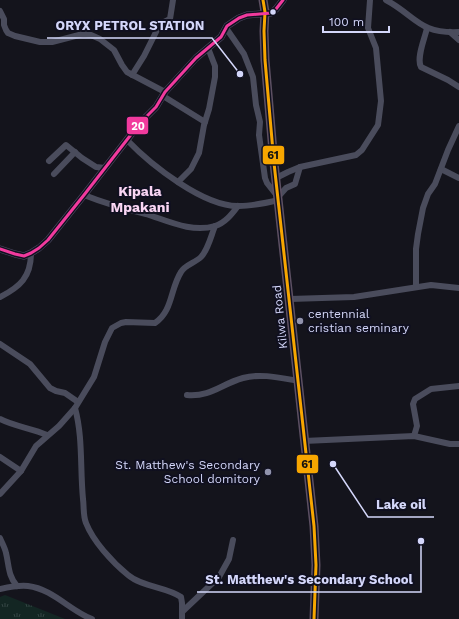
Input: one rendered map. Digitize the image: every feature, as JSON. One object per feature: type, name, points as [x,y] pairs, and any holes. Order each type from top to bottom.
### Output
[{"type":"highway","name":"Kilwa Road","points":[[263,0],[265,12],[265,60],[276,178],[299,381],[315,543],[316,565],[314,619]]},
{"type":"main road","points":[[0,249],[22,256],[31,253],[48,240],[140,123],[196,58],[221,37],[229,25],[239,18],[265,12],[271,13],[276,9],[282,0]]},
{"type":"street","points":[[132,75],[144,56],[160,24],[170,18],[173,0]]},
{"type":"street","points":[[276,178],[300,167],[356,154],[362,150],[378,125],[381,93],[376,48],[368,28],[370,0]]},
{"type":"street","points":[[386,0],[418,24],[427,28],[459,32]]},
{"type":"street","points":[[0,11],[4,19],[6,30],[14,36],[40,42],[52,42],[83,34],[91,35],[100,39],[114,50],[127,72],[164,94],[205,122]]},
{"type":"street","points":[[226,28],[244,54],[254,77],[256,105],[260,122],[259,135],[265,178],[278,198]]},
{"type":"street","points":[[427,28],[419,57],[421,67],[459,87]]},
{"type":"street","points":[[450,32],[459,40]]},
{"type":"street","points":[[178,182],[191,168],[198,157],[215,77],[215,66],[208,48]]},
{"type":"street","points":[[416,287],[416,249],[426,201],[435,184],[459,126]]},
{"type":"street","points":[[127,140],[153,163],[178,182],[211,200],[238,206],[278,198],[286,188],[295,184],[300,167]]},
{"type":"street","points":[[49,161],[65,145],[68,145],[96,167],[105,168]]},
{"type":"street","points":[[54,174],[75,152]]},
{"type":"street","points":[[441,169],[459,178]]},
{"type":"street","points":[[84,195],[185,226],[199,228],[215,226],[225,220],[238,206]]},
{"type":"street","points":[[0,494],[21,471],[36,446],[59,426],[77,405],[94,377],[105,342],[112,328],[126,322],[155,323],[160,319],[168,309],[175,284],[182,270],[195,262],[203,254],[215,226]]},
{"type":"street","points":[[0,297],[16,288],[25,278],[31,265],[31,253]]},
{"type":"street","points":[[290,300],[354,297],[431,285],[459,288]]},
{"type":"street","points":[[0,344],[30,364],[50,388],[65,393],[77,405],[85,520],[90,531],[96,543],[128,575],[181,598],[183,611],[182,619]]},
{"type":"street","points":[[186,395],[201,395],[211,392],[244,377],[277,377],[299,381]]},
{"type":"street","points":[[414,436],[416,426],[413,404],[415,399],[432,389],[459,386]]},
{"type":"street","points":[[0,419],[37,430],[47,435]]},
{"type":"street","points":[[304,442],[414,436],[450,444],[459,444]]},
{"type":"street","points":[[0,457],[21,471]]},
{"type":"street","points":[[0,538],[6,553],[10,575],[17,586]]},
{"type":"street","points":[[183,611],[219,577],[229,559],[233,540]]},
{"type":"street","points":[[0,589],[17,586],[30,587],[57,598],[82,615],[92,619]]},
{"type":"green space","points":[[5,595],[65,619],[0,619],[0,597]]},
{"type":"transit line","name":"61","points":[[263,0],[265,12],[265,60],[274,163],[314,526],[316,565],[314,619]]},
{"type":"transit line","name":"20","points":[[0,249],[24,256],[39,248],[48,240],[140,123],[156,107],[165,92],[196,58],[221,37],[227,26],[239,18],[247,15],[271,13],[283,0]]},
{"type":"place","name":"ORYX PETROL STATION","points":[[240,74]]},
{"type":"place","name":"centennial cristian seminary","points":[[300,321]]},
{"type":"place","name":"Lake oil","points":[[333,464]]},
{"type":"place","name":"St. Matthew's Secondary School domitory","points":[[268,472]]},
{"type":"place","name":"St. Matthew's Secondary School","points":[[421,541]]},
{"type":"district","name":"Kipala Mpakani","points":[[140,200]]}]
